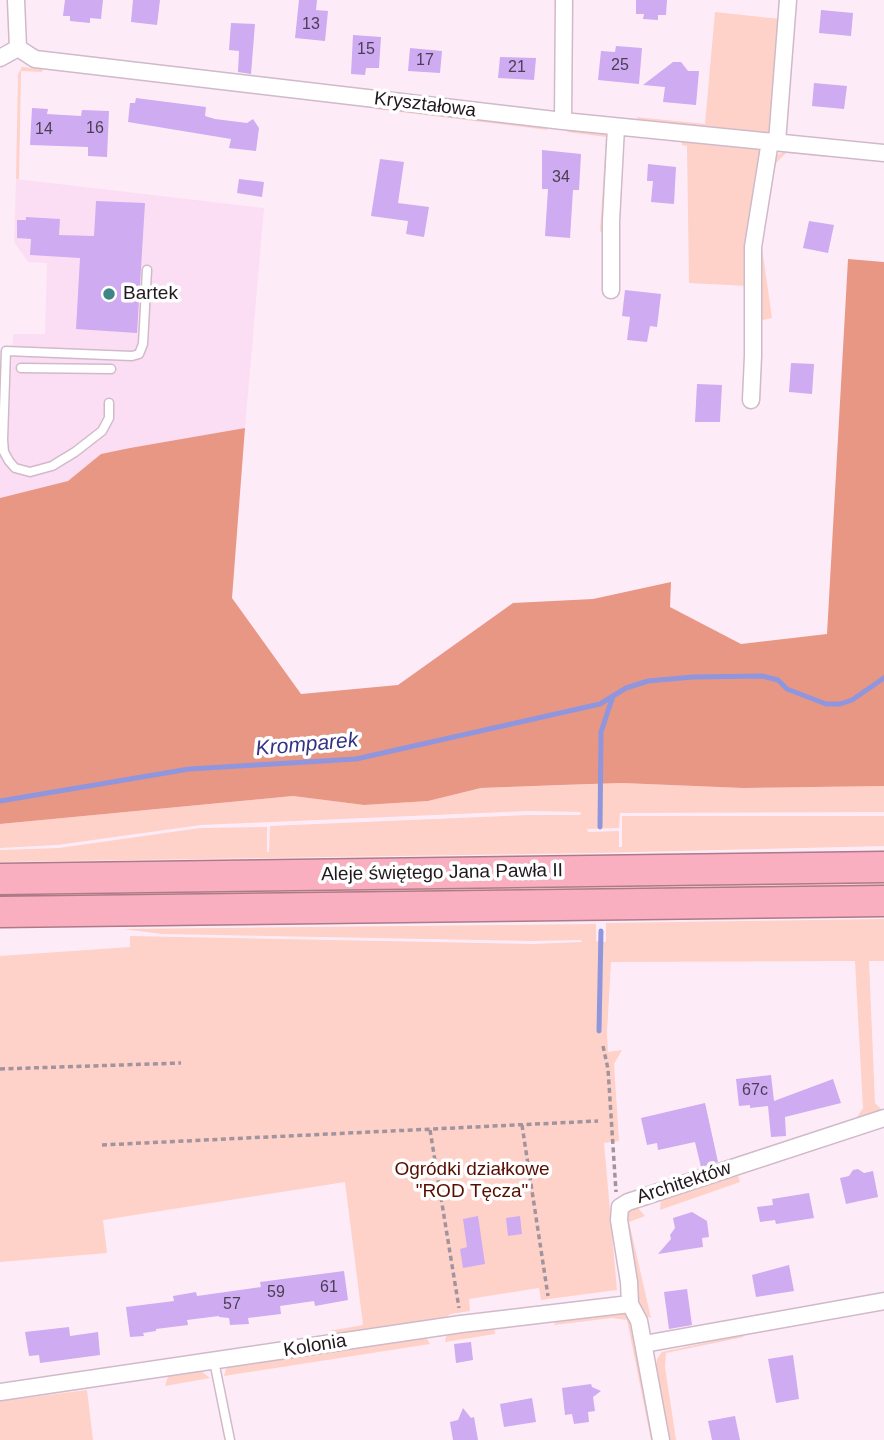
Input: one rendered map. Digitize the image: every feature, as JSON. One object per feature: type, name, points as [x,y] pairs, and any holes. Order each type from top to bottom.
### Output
[{"type":"highway","name":"Aleje świętego Jana Pawła II","points":[[0,879],[884,867]]},
{"type":"highway","name":"Aleje świętego Jana Pawła II","points":[[0,912],[884,901]]},
{"type":"street","points":[[0,58],[18,48],[16,0]]},
{"type":"street","points":[[563,121],[564,0]]},
{"type":"street","points":[[751,400],[752,247],[773,141],[788,0]]},
{"type":"street","name":"Kryształowa","points":[[18,48],[35,59],[616,127],[884,153]]},
{"type":"street","points":[[611,290],[611,221],[616,127]]},
{"type":"street","name":"Architektów","points":[[661,1440],[639,1321],[629,1304],[629,1282],[619,1220],[621,1207],[628,1202],[884,1118]]},
{"type":"street","points":[[644,1344],[884,1301]]},
{"type":"street","name":"Kolonia","points":[[0,1392],[461,1324],[629,1304]]},
{"type":"lane","points":[[108,403],[109,418],[102,431],[52,466],[30,472],[15,468],[4,452],[6,351],[132,356],[139,354],[144,344],[147,270]]},
{"type":"lane","points":[[22,369],[111,369]]},
{"type":"lane","points":[[214,1361],[230,1440]]},
{"type":"path","points":[[603,1046],[608,1069],[617,1195],[621,1207]]},
{"type":"path","points":[[0,1069],[181,1063]]},
{"type":"path","points":[[102,1145],[598,1121]]},
{"type":"path","points":[[522,1125],[551,1312]]},
{"type":"path","points":[[429,1130],[461,1324]]},
{"type":"shaded area","points":[[16,179],[264,208],[245,428],[101,454],[68,481],[0,498],[0,444],[8,443],[13,334],[45,334],[47,263],[28,262],[14,242]]},
{"type":"shaded area","points":[[848,259],[884,262],[884,786],[743,788],[622,783],[561,785],[481,788],[428,801],[364,805],[293,796],[0,824],[0,498],[68,481],[101,454],[245,428],[232,598],[301,694],[398,685],[513,603],[593,599],[671,582],[670,607],[741,644],[827,634]]},
{"type":"green space","points":[[715,12],[780,19],[772,133],[640,121],[636,117],[705,124]]},
{"type":"green space","points":[[22,67],[43,69],[42,72],[21,71],[19,179],[16,179],[18,74]]},
{"type":"green space","points":[[380,106],[542,125],[548,130],[375,109]]},
{"type":"green space","points":[[568,129],[605,133],[608,136],[604,230],[600,232],[606,137],[567,132]]},
{"type":"green space","points":[[682,141],[761,147],[747,286],[689,283],[687,146],[682,145]]},
{"type":"green space","points":[[785,151],[823,154],[826,157],[786,153],[776,163],[761,241],[772,318],[758,321],[757,248],[775,156]]},
{"type":"green space","points":[[622,783],[743,788],[884,786],[884,812],[620,813],[619,828],[587,829],[588,832],[619,831],[619,847],[622,847],[622,816],[884,816],[884,846],[0,862],[0,850],[59,848],[200,828],[267,827],[269,852],[270,826],[580,815],[581,812],[528,811],[201,825],[57,845],[0,848],[0,824],[293,796],[364,805],[428,801],[481,788]]},
{"type":"green space","points":[[884,879],[884,889],[0,901],[0,892]]},
{"type":"green space","name":"Ogródki działkowe \"ROD Tęcza\"","points":[[884,919],[884,961],[869,961],[875,1103],[884,1112],[853,1123],[863,1108],[855,961],[611,962],[607,1032],[608,1052],[622,1050],[614,1064],[619,1141],[604,1143],[617,1290],[541,1300],[539,1288],[469,1299],[470,1311],[451,1314],[442,1319],[346,1335],[329,1331],[363,1325],[345,1182],[103,1220],[107,1253],[0,1262],[0,956],[130,947],[130,936],[533,944],[582,942],[162,934],[123,929],[596,924],[596,941],[606,942],[606,923]]},
{"type":"green space","points":[[734,1172],[740,1182],[660,1210],[661,1199]]},
{"type":"green space","points":[[638,1208],[645,1216],[629,1222],[651,1318],[645,1316],[638,1298],[625,1229],[628,1209]]},
{"type":"green space","points":[[622,1311],[631,1318],[655,1440],[651,1440],[627,1320],[612,1318],[554,1325],[558,1318]]},
{"type":"green space","points":[[494,1326],[495,1334],[445,1342],[447,1332]]},
{"type":"green space","points":[[742,1335],[744,1337],[666,1353],[665,1367],[676,1440],[668,1440],[656,1370],[657,1359],[662,1352]]},
{"type":"green space","points":[[422,1336],[430,1344],[224,1376],[227,1366]]},
{"type":"green space","points":[[201,1371],[210,1378],[165,1386],[168,1376]]},
{"type":"green space","points":[[87,1390],[93,1440],[0,1440],[0,1401]]},
{"type":"building","points":[[65,0],[103,0],[101,19],[90,18],[90,23],[70,21],[70,16],[63,16]]},
{"type":"building","points":[[133,0],[160,0],[157,25],[131,22]]},
{"type":"building","points":[[299,0],[317,0],[316,10],[328,11],[325,41],[295,38]]},
{"type":"building","points":[[636,0],[667,0],[666,15],[658,15],[658,20],[643,19],[644,14],[636,14]]},
{"type":"building","points":[[821,10],[853,13],[851,36],[819,33]]},
{"type":"building","points":[[231,23],[255,24],[251,74],[238,72],[239,51],[229,50]]},
{"type":"building","points":[[353,35],[381,37],[379,68],[366,68],[365,75],[351,74]]},
{"type":"building","points":[[616,46],[642,48],[639,84],[598,80],[601,51],[615,52]]},
{"type":"building","points":[[410,48],[442,51],[440,73],[408,71]]},
{"type":"building","points":[[500,57],[536,58],[534,80],[498,78]]},
{"type":"building","points":[[673,62],[681,62],[688,71],[699,71],[696,105],[663,102],[665,87],[643,85]]},
{"type":"building","points":[[814,83],[847,86],[844,109],[812,106]]},
{"type":"building","points":[[136,98],[206,107],[205,116],[215,119],[247,123],[253,119],[259,128],[256,151],[229,148],[231,139],[128,122],[130,103],[135,103]]},
{"type":"building","points":[[32,108],[48,109],[47,114],[81,116],[82,110],[109,111],[107,157],[88,156],[88,147],[30,145]]},
{"type":"building","points":[[542,150],[581,154],[579,190],[573,190],[570,238],[545,236],[548,189],[542,189]]},
{"type":"building","points":[[380,159],[404,162],[398,203],[429,207],[424,237],[406,234],[408,221],[371,216]]},
{"type":"building","points":[[648,164],[676,167],[674,204],[651,202],[653,181],[647,181]]},
{"type":"building","points":[[239,179],[264,182],[262,197],[237,193]]},
{"type":"building","name":"Bartek","points":[[96,201],[145,203],[137,333],[76,329],[80,258],[30,255],[31,239],[17,238],[17,220],[26,220],[26,217],[60,219],[59,235],[94,236]]},
{"type":"building","points":[[809,221],[834,225],[828,253],[803,248]]},
{"type":"building","points":[[625,290],[661,294],[657,327],[650,326],[647,342],[627,340],[630,317],[622,316]]},
{"type":"building","points":[[791,363],[814,364],[812,394],[789,392]]},
{"type":"building","points":[[697,384],[722,385],[720,422],[695,422]]},
{"type":"building","points":[[771,1075],[774,1101],[833,1079],[841,1103],[785,1117],[786,1136],[771,1137],[768,1106],[739,1106],[736,1079]]},
{"type":"building","points":[[705,1103],[718,1162],[701,1167],[695,1142],[658,1150],[657,1143],[647,1145],[641,1118]]},
{"type":"building","points":[[858,1169],[864,1173],[873,1171],[878,1197],[846,1204],[840,1178],[849,1176],[853,1170]]},
{"type":"building","points":[[809,1193],[814,1218],[776,1224],[775,1220],[760,1222],[757,1207],[773,1205],[772,1199]]},
{"type":"building","points":[[692,1212],[707,1221],[709,1237],[702,1238],[703,1247],[658,1254],[671,1239],[670,1235],[675,1228],[673,1218]]},
{"type":"building","points":[[478,1216],[485,1264],[463,1268],[460,1249],[467,1247],[463,1219]]},
{"type":"building","points":[[520,1216],[522,1234],[508,1236],[506,1218]]},
{"type":"building","points":[[789,1265],[794,1291],[756,1297],[752,1275]]},
{"type":"building","points":[[344,1271],[348,1300],[315,1306],[314,1301],[280,1306],[281,1314],[248,1318],[249,1324],[230,1325],[229,1318],[219,1316],[187,1320],[188,1325],[156,1329],[143,1333],[144,1336],[130,1337],[126,1307],[174,1301],[173,1296],[196,1292],[197,1296],[261,1287],[260,1282]]},
{"type":"building","points":[[687,1289],[692,1325],[669,1329],[664,1292]]},
{"type":"building","points":[[69,1327],[70,1336],[98,1332],[100,1355],[40,1363],[39,1355],[29,1356],[25,1332]]},
{"type":"building","points":[[471,1342],[473,1360],[456,1363],[454,1344]]},
{"type":"building","points":[[793,1355],[799,1399],[776,1403],[768,1359]]},
{"type":"building","points":[[591,1384],[601,1391],[593,1397],[595,1411],[588,1412],[589,1422],[574,1424],[572,1414],[565,1415],[562,1388]]},
{"type":"building","points":[[532,1398],[536,1422],[504,1427],[500,1404]]},
{"type":"building","points":[[463,1408],[471,1418],[474,1417],[478,1440],[453,1440],[450,1422],[458,1420]]},
{"type":"building","points":[[735,1416],[740,1440],[712,1440],[708,1421]]},
{"type":"waterway","name":"Kromparek","points":[[0,801],[189,769],[356,759],[600,704],[626,688],[648,681],[762,676],[778,680],[787,689],[826,704],[840,704],[852,700],[884,678]]},
{"type":"waterway","name":"Kromparek","points":[[600,827],[601,732],[612,699]]},
{"type":"waterway","name":"Kromparek","points":[[599,1031],[601,931]]},
{"type":"place","name":"Bartek","points":[[109,294]]}]
